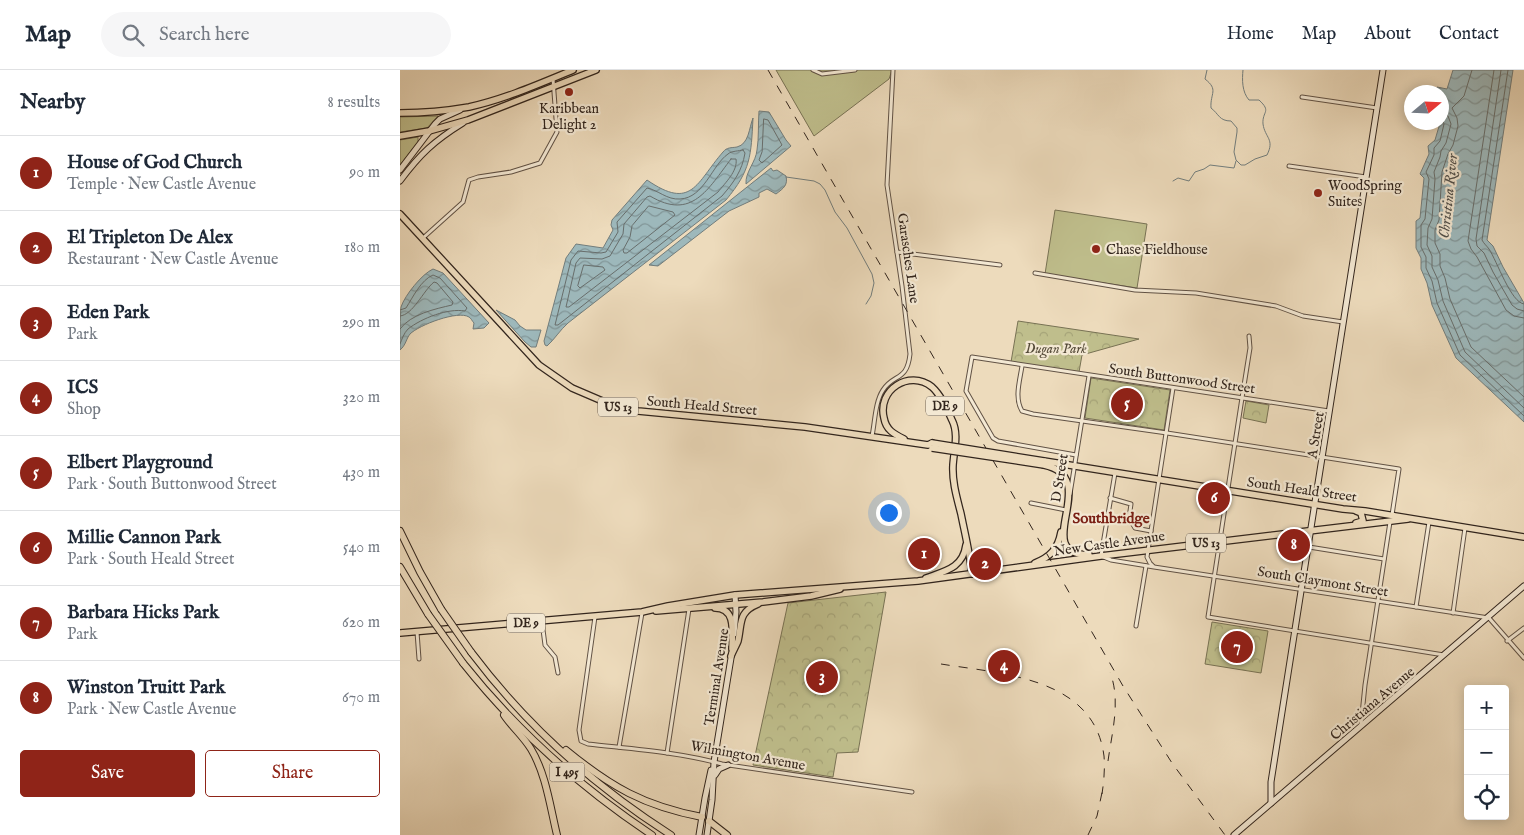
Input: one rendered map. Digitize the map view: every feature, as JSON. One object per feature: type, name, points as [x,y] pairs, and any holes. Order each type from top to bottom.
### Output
[{"type":"highway","name":"I 495","points":[[400,531],[441,609],[471,652],[528,719],[555,746],[598,783],[622,802],[671,835]]},
{"type":"highway","name":"I 495","points":[[400,567],[428,614],[463,663],[532,740],[607,804],[652,835]]},
{"type":"highway","points":[[492,697],[537,760],[546,785],[557,835]]},
{"type":"highway","points":[[528,719],[583,764],[629,795],[651,804],[702,817]]},
{"type":"highway","points":[[709,821],[727,835]]},
{"type":"main road","points":[[400,113],[432,112],[469,106],[521,91],[574,70]]},
{"type":"main road","points":[[400,136],[429,132],[468,120],[596,70]]},
{"type":"main road","name":"South Heald Street","points":[[400,214],[539,365],[560,380],[614,406],[638,412],[805,427],[1044,463],[1074,465],[1159,481],[1392,515],[1524,537]]},
{"type":"main road","name":"DE 9","points":[[911,442],[890,431],[885,422],[883,410],[885,398],[892,387],[903,382],[915,380],[927,384],[936,391],[954,424],[956,437],[953,467],[954,485],[966,538],[964,554],[957,565],[918,581]]},
{"type":"main road","name":"South Heald Street","points":[[1044,463],[1056,469],[1063,476],[1069,488],[1070,498]]},
{"type":"main road","name":"D Street","points":[[1070,498],[1063,536],[1067,548],[1077,554],[1101,556]]},
{"type":"main road","points":[[1350,526],[1363,520],[1361,513],[1356,511]]},
{"type":"main road","points":[[1031,565],[1049,557],[1057,548],[1066,512]]},
{"type":"main road","name":"New Castle Avenue","points":[[400,633],[651,611],[668,606],[735,595],[918,581],[1148,550],[1408,519]]},
{"type":"main road","points":[[966,538],[972,574]]},
{"type":"main road","name":"New Castle Avenue","points":[[651,611],[664,612],[736,603],[763,602],[811,596],[844,588]]},
{"type":"main road","points":[[731,656],[737,642],[743,615],[748,609],[763,602]]},
{"type":"main road","points":[[691,608],[720,608],[727,611],[731,619],[732,649]]},
{"type":"street","points":[[813,70],[822,74],[855,70]]},
{"type":"street","name":"Garasches Lane","points":[[872,436],[880,397],[884,389],[904,374],[909,364],[910,354],[887,176],[893,70]]},
{"type":"street","name":"A Street","points":[[1271,803],[1271,782],[1383,70]]},
{"type":"street","points":[[423,238],[464,202],[469,180],[510,172],[540,163],[557,132],[558,124],[553,78]]},
{"type":"street","points":[[1302,97],[1377,108]]},
{"type":"street","points":[[400,170],[440,119],[469,106]]},
{"type":"street","points":[[400,182],[427,148],[440,137],[468,120]]},
{"type":"street","points":[[1289,166],[1366,178]]},
{"type":"street","points":[[897,252],[1000,265]]},
{"type":"street","points":[[1035,273],[1136,290],[1196,293],[1276,306],[1303,316],[1344,322]]},
{"type":"street","points":[[1249,336],[1250,348],[1236,444],[1208,617],[1446,655]]},
{"type":"street","name":"South Buttonwood Street","points":[[1076,456],[998,441],[993,438],[966,390],[972,357],[1330,411]]},
{"type":"street","points":[[1022,366],[1018,397],[1018,405],[1022,411],[1399,469],[1392,515]]},
{"type":"street","name":"D Street","points":[[1070,498],[1089,376]]},
{"type":"street","points":[[1154,567],[1148,558],[1148,550],[1173,388]]},
{"type":"street","points":[[1101,556],[1115,473]]},
{"type":"street","points":[[1110,498],[1131,504],[1129,518],[1135,528],[1151,531]]},
{"type":"street","points":[[1030,503],[1066,512]]},
{"type":"street","points":[[1361,727],[1364,693],[1390,522]]},
{"type":"street","points":[[1416,607],[1429,522]]},
{"type":"street","points":[[1453,612],[1465,528]]},
{"type":"street","points":[[1308,547],[1384,559]]},
{"type":"street","name":"South Claymont Street","points":[[1101,556],[1111,560],[1146,566],[1489,618]]},
{"type":"street","points":[[1136,626],[1146,566]]},
{"type":"street","name":"Christiana Avenue","points":[[1234,835],[1446,655],[1524,586]]},
{"type":"street","name":"Terminal Avenue","points":[[707,835],[712,800],[714,762],[732,649],[735,595]]},
{"type":"street","points":[[667,753],[691,608]]},
{"type":"street","points":[[619,747],[642,612]]},
{"type":"street","name":"Wilmington Avenue","points":[[594,617],[579,730],[581,741],[588,744],[667,753],[728,765],[912,792]]},
{"type":"street","points":[[1489,618],[1507,641],[1524,658]]},
{"type":"street","points":[[542,622],[545,645],[555,657],[558,673]]},
{"type":"street","points":[[1507,641],[1524,628]]},
{"type":"street","points":[[417,632],[418,659]]},
{"type":"street","name":"Terminal Avenue","points":[[699,835],[714,762]]},
{"type":"street","points":[[712,800],[716,773],[721,767],[728,765]]},
{"type":"street","points":[[702,817],[709,821]]},
{"type":"green space","points":[[776,70],[892,70],[889,79],[814,136]]},
{"type":"green space","points":[[438,116],[427,128],[400,132],[400,117]]},
{"type":"green space","points":[[418,137],[418,142],[400,165],[400,140]]},
{"type":"green space","name":"Chase Fieldhouse","points":[[1055,210],[1147,224],[1137,288],[1045,274]]},
{"type":"green space","name":"Dugan Park","points":[[1018,321],[1139,339],[1082,355],[1079,372],[1011,362]]},
{"type":"green space","points":[[1091,378],[1170,390],[1164,430],[1085,418]]},
{"type":"green space","points":[[1246,401],[1269,405],[1266,423],[1243,418]]},
{"type":"green space","points":[[886,592],[858,752],[837,753],[833,777],[753,765],[788,603]]},
{"type":"green space","points":[[1212,622],[1268,631],[1261,673],[1205,664]]},
{"type":"water","name":"Christina River","points":[[1453,70],[1513,70],[1487,240],[1493,246],[1524,303],[1524,422],[1456,358],[1432,305],[1427,283],[1421,269],[1421,258],[1416,248],[1416,221],[1420,218],[1424,178],[1420,174],[1429,154],[1428,146],[1435,140],[1438,130],[1449,130],[1448,85]]},
{"type":"water","points":[[759,111],[769,112],[791,146],[746,184],[747,175],[757,150]]},
{"type":"water","points":[[753,118],[748,162],[740,180],[726,200],[568,323],[550,344],[545,345],[544,341],[566,258],[576,244],[603,248],[613,230],[612,220],[647,180],[662,189],[674,193],[684,193],[692,189],[725,150],[744,143]]},
{"type":"water","points":[[771,168],[773,171],[777,170],[786,176],[786,184],[779,192],[776,194],[767,189],[759,193],[759,197],[729,211],[658,266],[649,265]]},
{"type":"water","points":[[433,269],[443,273],[489,323],[484,328],[473,329],[474,323],[470,317],[456,315],[448,317],[415,330],[410,334],[400,350],[401,307],[414,285]]},
{"type":"water","points":[[496,310],[515,320],[526,330],[541,330],[536,347],[531,347],[525,342]]},
{"type":"waterway","points":[[1207,70],[1205,79],[1213,89],[1211,108],[1222,118],[1231,121],[1237,128],[1234,152],[1236,160],[1241,165],[1245,165],[1267,155],[1270,142],[1263,124],[1266,109],[1259,100],[1249,100],[1247,97],[1243,86],[1243,70]]},
{"type":"waterway","points":[[1173,181],[1178,178],[1189,181],[1195,172],[1210,165],[1234,168],[1236,161]]},
{"type":"waterway","points":[[786,177],[814,181],[825,190],[835,212],[847,228],[872,274],[874,283],[871,296],[866,304]]},
{"type":"railway","points":[[768,70],[1123,686],[1172,763],[1225,835]]},
{"type":"railway","points":[[941,664],[991,671],[1042,684],[1064,695],[1083,710],[1097,730],[1104,756],[1102,794]]},
{"type":"railway","points":[[1108,761],[1115,705],[1115,694],[1110,672]]},
{"type":"railway","points":[[1088,835],[1097,816],[1103,788]]},
{"type":"place","name":"Karibbean Delight 2","points":[[569,92]]},
{"type":"place","name":"WoodSpring Suites","points":[[1318,193]]},
{"type":"place","name":"Chase Fieldhouse","points":[[1096,249]]},
{"type":"place","name":"Elbert Playground","points":[[1127,404]]},
{"type":"place","name":"Millie Cannon Park","points":[[1214,498]]},
{"type":"place","name":"Winston Truitt Park","points":[[1294,545]]},
{"type":"place","name":"House of God Church","points":[[924,554]]},
{"type":"place","name":"El Tripleton De Alex","points":[[985,564]]},
{"type":"place","name":"Barbara Hicks Park","points":[[1237,647]]},
{"type":"place","name":"ICS","points":[[1004,666]]},
{"type":"place","name":"Eden Park","points":[[822,677]]},
{"type":"district","name":"Southbridge","points":[[1111,518]]}]
